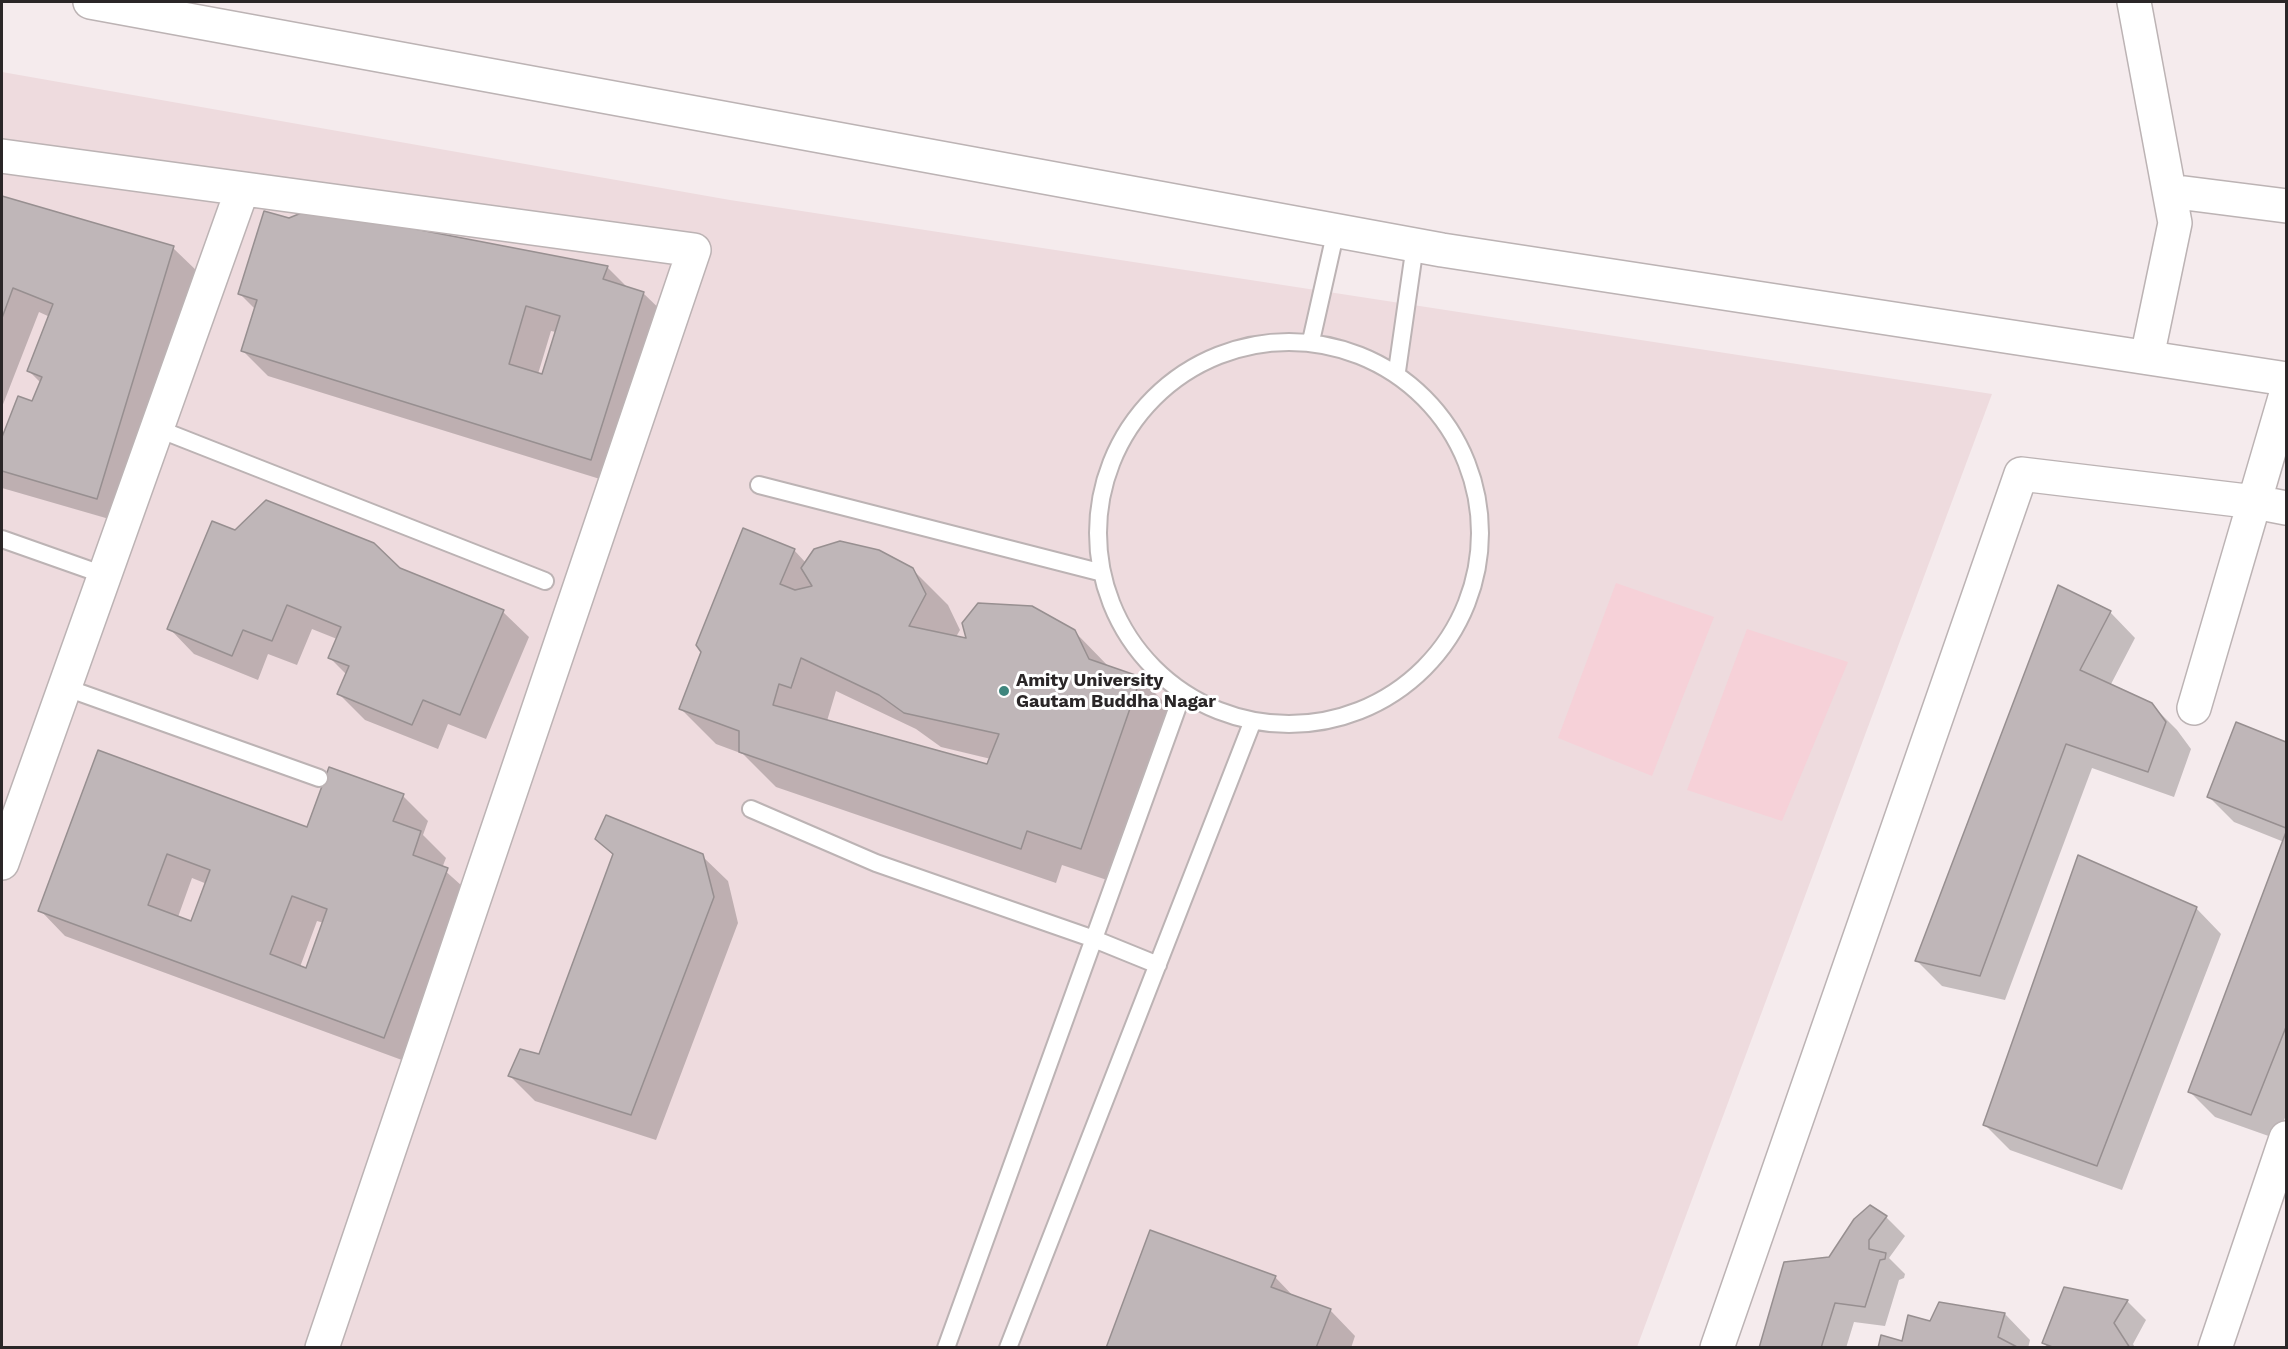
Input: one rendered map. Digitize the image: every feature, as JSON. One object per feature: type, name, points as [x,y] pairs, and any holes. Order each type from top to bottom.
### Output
[{"type":"street","points":[[90,2],[1415,245],[2286,379]]},
{"type":"street","points":[[2134,2],[2175,223],[2147,357]]},
{"type":"street","points":[[2,156],[694,250],[322,1347]]},
{"type":"street","points":[[2,862],[242,190]]},
{"type":"street","points":[[2169,190],[2286,206]]},
{"type":"street","points":[[2194,708],[2286,394]]},
{"type":"street","points":[[1717,1347],[2021,474],[2255,501],[2286,508]]},
{"type":"street","points":[[2216,1347],[2286,1138]]},
{"type":"lane","points":[[1311,341],[1336,230]]},
{"type":"lane","points":[[1397,371],[1415,245]]},
{"type":"lane","points":[[1311,341],[1397,371],[1450,424],[1480,494],[1480,569],[1451,639],[1398,693],[1328,722],[1252,723],[1182,695],[1129,642],[1099,572],[1099,497],[1128,427],[1181,373],[1251,344],[1311,341]]},
{"type":"lane","points":[[156,428],[545,581]]},
{"type":"lane","points":[[759,485],[1099,572]]},
{"type":"lane","points":[[2,539],[104,575]]},
{"type":"lane","points":[[64,687],[319,778]]},
{"type":"lane","points":[[946,1347],[1182,695]]},
{"type":"lane","points":[[1008,1347],[1252,723]]},
{"type":"lane","points":[[752,809],[876,863],[1094,939],[1158,965]]},
{"type":"shaded area","points":[[2,72],[730,200],[1992,394],[1637,1347],[2,1347]]},
{"type":"shaded area","points":[[1616,583],[1714,617],[1652,776],[1558,738]]},
{"type":"shaded area","points":[[1747,629],[1848,662],[1782,821],[1687,790]]},
{"type":"building","points":[[2,196],[174,246],[97,499],[2,471],[2,437],[18,396],[32,401],[42,377],[27,371],[53,304],[13,288],[2,318]]},
{"type":"building","points":[[311,209],[608,266],[603,279],[644,292],[591,460],[241,351],[257,300],[238,294],[264,211],[289,218]],"holes":[[[526,306],[560,316],[542,374],[509,364]]]},
{"type":"building","points":[[266,500],[374,543],[400,568],[504,610],[460,715],[423,700],[412,725],[337,694],[349,666],[328,658],[341,627],[287,605],[272,641],[243,630],[232,656],[167,629],[212,521],[235,530]]},
{"type":"building","name":"Amity University Gautam Buddha Nagar","points":[[743,528],[795,549],[780,584],[795,590],[812,586],[801,568],[814,549],[840,541],[879,550],[913,568],[926,594],[909,626],[966,638],[962,623],[978,603],[1032,606],[1075,630],[1089,659],[1141,677],[1081,849],[1027,831],[1021,849],[739,752],[739,731],[679,709],[701,652],[696,645]],"holes":[[[801,658],[879,695],[904,713],[999,734],[987,764],[773,705],[779,684],[791,688]]]},
{"type":"building","points":[[2058,585],[2111,611],[2080,670],[2152,703],[2166,722],[2148,772],[2066,744],[1980,976],[1915,961]]},
{"type":"building","points":[[2236,722],[2286,742],[2286,828],[2207,797]]},
{"type":"building","points":[[98,750],[307,827],[329,767],[404,794],[393,821],[421,831],[413,855],[448,868],[384,1038],[38,911]],"holes":[[[167,854],[210,870],[191,921],[148,905]],[[292,896],[327,909],[306,968],[270,954]]]},
{"type":"building","points":[[606,815],[703,854],[714,897],[631,1115],[508,1076],[520,1049],[539,1054],[613,854],[595,839]]},
{"type":"building","points":[[2286,832],[2286,1027],[2251,1115],[2188,1092]]},
{"type":"building","points":[[2078,855],[2197,907],[2097,1166],[1983,1125]]},
{"type":"building","points":[[1870,1205],[1887,1216],[1869,1240],[1869,1249],[1886,1253],[1885,1259],[1880,1260],[1865,1307],[1835,1303],[1821,1348],[1759,1348],[1784,1262],[1829,1257],[1854,1219]]},
{"type":"building","points":[[1150,1230],[1276,1276],[1271,1287],[1331,1309],[1316,1348],[1106,1348]]},
{"type":"building","points":[[2064,1287],[2128,1300],[2114,1323],[2130,1348],[2055,1348],[2042,1343]]},
{"type":"building","points":[[1939,1302],[2005,1313],[1998,1337],[2019,1348],[1878,1348],[1881,1335],[1902,1341],[1908,1315],[1930,1321]]},
{"type":"place","name":"Amity University Gautam Buddha Nagar","points":[[1004,691]]}]
